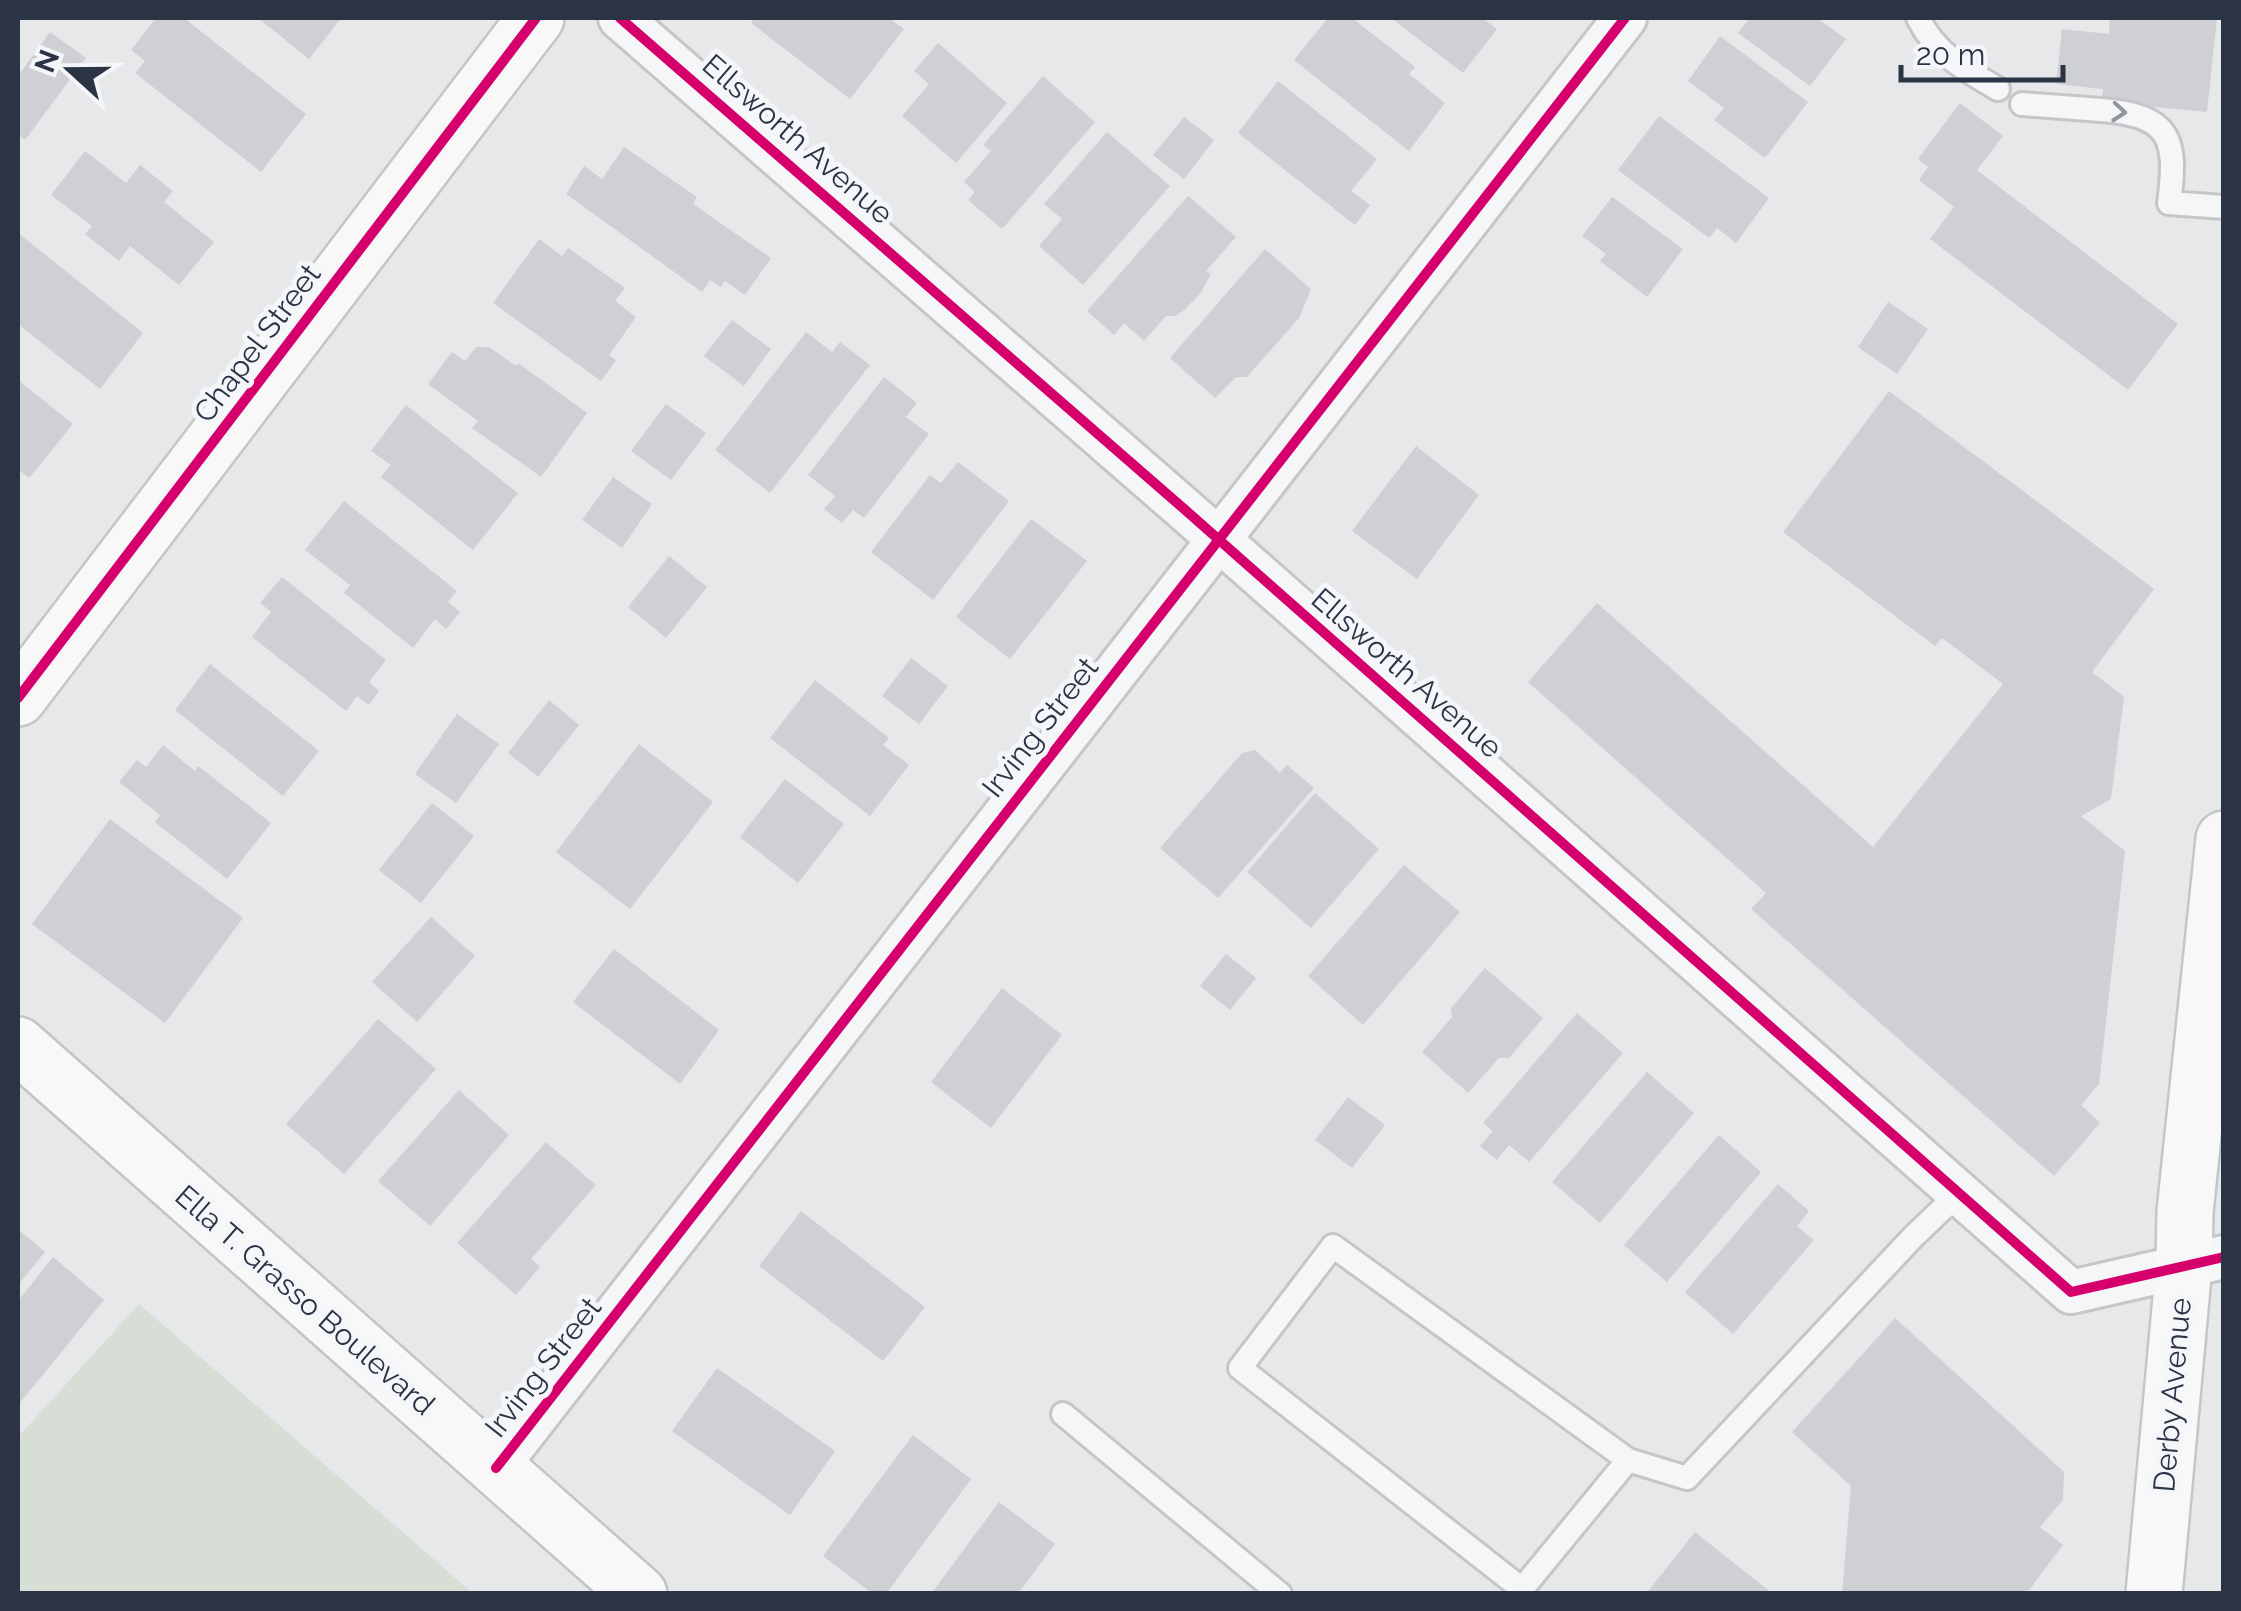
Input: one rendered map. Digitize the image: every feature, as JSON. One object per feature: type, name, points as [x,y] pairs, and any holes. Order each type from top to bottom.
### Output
[{"type":"main road","name":"Chapel Street","points":[[18,698],[536,18]]},
{"type":"main road","name":"Derby Avenue","points":[[2154,1594],[2204,1261],[2186,1212],[2224,839]]},
{"type":"main road","name":"Ella T. Grasso Boulevard","points":[[18,1045],[639,1594]]},
{"type":"street","name":"Ellsworth Avenue","points":[[620,18],[1218,538],[2071,1292],[2204,1261]]},
{"type":"street","name":"Irving Street","points":[[496,1468],[1626,18]]},
{"type":"lane","points":[[1918,18],[1928,39],[1959,67],[1998,88]]},
{"type":"lane","points":[[2022,104],[2136,113],[2154,122],[2169,142],[2174,168],[2169,203],[2224,207]]},
{"type":"lane","points":[[1628,1460],[1522,1591],[1240,1368],[1332,1246],[1628,1460],[1686,1478],[1959,1193]]},
{"type":"lane","points":[[1064,1414],[1280,1594]]},
{"type":"shaded area","points":[[139,1304],[472,1593],[18,1593],[18,1437]]},
{"type":"building","points":[[156,18],[184,18],[306,114],[261,172],[135,73],[145,61],[131,50]]},
{"type":"building","points":[[258,18],[341,18],[309,59]]},
{"type":"building","points":[[755,18],[889,18],[904,29],[850,99],[751,23]]},
{"type":"building","points":[[1328,18],[1352,18],[1415,67],[1409,74],[1445,103],[1409,151],[1294,60]]},
{"type":"building","points":[[1391,18],[1482,18],[1497,29],[1463,73]]},
{"type":"building","points":[[1750,18],[1817,18],[1846,39],[1810,86],[1738,33]]},
{"type":"building","points":[[2110,18],[2217,18],[2207,112],[2102,102],[2103,89],[2056,84],[2062,29],[2109,34]]},
{"type":"building","points":[[50,32],[86,58],[25,140],[18,134],[18,76]]},
{"type":"building","points":[[1720,36],[1808,102],[1765,158],[1714,120],[1724,108],[1688,81]]},
{"type":"building","points":[[938,43],[1007,103],[956,163],[902,116],[929,84],[914,71]]},
{"type":"building","points":[[1043,76],[1095,122],[1002,229],[968,200],[975,192],[964,182],[991,151],[983,145]]},
{"type":"building","points":[[1278,81],[1377,159],[1351,191],[1370,205],[1355,225],[1238,133]]},
{"type":"building","points":[[1960,103],[2003,136],[1977,170],[2178,324],[2128,390],[1930,239],[1954,207],[1919,180],[1928,167],[1918,159]]},
{"type":"building","points":[[1659,116],[1769,198],[1736,243],[1717,228],[1709,238],[1618,170]]},
{"type":"building","points":[[1184,117],[1214,140],[1184,179],[1153,155]]},
{"type":"building","points":[[1107,132],[1170,186],[1083,285],[1039,246],[1062,219],[1044,204]]},
{"type":"building","points":[[624,147],[697,197],[693,204],[771,258],[745,295],[725,281],[721,287],[710,280],[702,292],[566,194],[584,166],[602,179]]},
{"type":"building","points":[[85,151],[126,183],[140,165],[173,191],[164,202],[214,242],[179,285],[130,246],[119,261],[85,234],[92,226],[51,195]]},
{"type":"building","points":[[1188,196],[1236,237],[1206,271],[1211,274],[1200,294],[1183,311],[1166,316],[1144,341],[1124,323],[1114,335],[1087,311]]},
{"type":"building","points":[[1612,197],[1683,249],[1647,297],[1600,261],[1606,254],[1582,236]]},
{"type":"building","points":[[18,233],[143,333],[100,389],[18,324]]},
{"type":"building","points":[[539,239],[562,256],[568,248],[625,288],[615,301],[636,317],[609,355],[616,360],[601,381],[493,303]]},
{"type":"building","points":[[1265,249],[1311,289],[1299,318],[1247,377],[1236,377],[1215,398],[1170,358]]},
{"type":"building","points":[[1888,302],[1928,329],[1897,374],[1858,347]]},
{"type":"building","points":[[732,320],[771,349],[744,386],[704,356]]},
{"type":"building","points":[[806,332],[832,352],[840,342],[870,365],[770,493],[715,450]]},
{"type":"building","points":[[476,347],[489,347],[516,366],[518,363],[587,413],[541,477],[472,428],[478,421],[428,384],[452,352],[465,361]]},
{"type":"building","points":[[884,377],[917,403],[906,417],[929,434],[864,518],[853,510],[842,523],[824,509],[835,496],[808,475]]},
{"type":"building","points":[[18,380],[73,424],[29,478],[18,469]]},
{"type":"building","points":[[1889,391],[2154,589],[2092,672],[2124,697],[2111,799],[2081,816],[2125,851],[2099,1084],[2081,1105],[2100,1123],[2054,1176],[1751,909],[1766,893],[1528,682],[1597,603],[1873,847],[2003,684],[1942,638],[1935,646],[1783,532]]},
{"type":"building","points":[[666,404],[706,433],[671,480],[631,451]]},
{"type":"building","points":[[406,405],[518,493],[473,550],[381,477],[391,465],[371,451]]},
{"type":"building","points":[[1416,446],[1479,495],[1417,579],[1352,531]]},
{"type":"building","points":[[958,462],[1009,501],[933,600],[871,552],[930,475],[941,483]]},
{"type":"building","points":[[613,477],[652,504],[622,548],[582,520]]},
{"type":"building","points":[[344,501],[457,591],[448,602],[460,612],[446,629],[435,619],[413,648],[344,593],[350,585],[305,550]]},
{"type":"building","points":[[1031,519],[1087,561],[1010,659],[956,617]]},
{"type":"building","points":[[669,556],[707,587],[666,638],[628,607]]},
{"type":"building","points":[[282,577],[386,660],[369,682],[379,691],[369,705],[357,696],[346,711],[252,637],[271,612],[260,603]]},
{"type":"building","points":[[911,658],[948,686],[919,724],[882,696]]},
{"type":"building","points":[[210,664],[319,751],[283,796],[175,710]]},
{"type":"building","points":[[815,680],[889,738],[883,745],[909,765],[870,816],[770,738]]},
{"type":"building","points":[[549,700],[579,725],[538,777],[508,753]]},
{"type":"building","points":[[457,714],[499,744],[456,803],[415,774]]},
{"type":"building","points":[[639,744],[713,802],[630,909],[556,852]]},
{"type":"building","points":[[163,745],[195,771],[198,766],[271,823],[227,879],[155,822],[160,815],[119,782],[137,760],[146,767]]},
{"type":"building","points":[[1255,750],[1280,773],[1287,765],[1314,788],[1218,898],[1160,848],[1242,753]]},
{"type":"building","points":[[785,779],[844,824],[798,883],[740,837]]},
{"type":"building","points":[[1315,793],[1379,849],[1311,928],[1247,872]]},
{"type":"building","points":[[432,803],[474,836],[421,903],[379,870]]},
{"type":"building","points":[[110,819],[243,918],[165,1023],[32,924]]},
{"type":"building","points":[[1404,865],[1460,912],[1363,1025],[1308,976]]},
{"type":"building","points":[[431,917],[475,956],[417,1022],[372,982]]},
{"type":"building","points":[[614,949],[719,1030],[680,1084],[573,1002]]},
{"type":"building","points":[[1226,954],[1256,978],[1230,1010],[1200,986]]},
{"type":"building","points":[[1485,968],[1543,1018],[1509,1058],[1499,1058],[1468,1093],[1422,1052],[1452,1017],[1451,1008]]},
{"type":"building","points":[[1002,988],[1062,1035],[991,1128],[931,1082]]},
{"type":"building","points":[[1577,1013],[1623,1053],[1529,1162],[1509,1145],[1497,1160],[1480,1146],[1493,1131],[1483,1123]]},
{"type":"building","points":[[378,1019],[436,1069],[344,1174],[286,1124]]},
{"type":"building","points":[[1647,1072],[1694,1113],[1600,1223],[1552,1182]]},
{"type":"building","points":[[459,1090],[509,1135],[430,1226],[378,1181]]},
{"type":"building","points":[[1348,1097],[1385,1125],[1352,1168],[1315,1140]]},
{"type":"building","points":[[1719,1135],[1761,1172],[1667,1282],[1624,1245]]},
{"type":"building","points":[[546,1142],[596,1185],[531,1259],[540,1267],[516,1295],[457,1243]]},
{"type":"building","points":[[1778,1184],[1809,1211],[1797,1226],[1814,1240],[1733,1334],[1685,1292]]},
{"type":"building","points":[[801,1211],[925,1307],[883,1361],[759,1266]]},
{"type":"building","points":[[18,1229],[45,1252],[18,1285]]},
{"type":"building","points":[[53,1257],[104,1300],[18,1405],[18,1301]]},
{"type":"building","points":[[1895,1318],[2064,1472],[2063,1500],[2040,1527],[2063,1545],[2026,1594],[1842,1594],[1851,1486],[1792,1432]]},
{"type":"building","points":[[717,1368],[835,1451],[790,1515],[672,1431]]},
{"type":"building","points":[[913,1435],[971,1479],[886,1594],[873,1594],[823,1556]]},
{"type":"building","points":[[999,1502],[1055,1544],[1018,1594],[931,1594]]},
{"type":"building","points":[[1695,1532],[1773,1594],[1646,1594]]},
{"type":"cycle path","points":[[18,698],[536,18]]},
{"type":"cycle path","points":[[620,18],[1183,508],[2071,1292],[2224,1257]]},
{"type":"cycle path","points":[[496,1468],[1625,18]]}]
